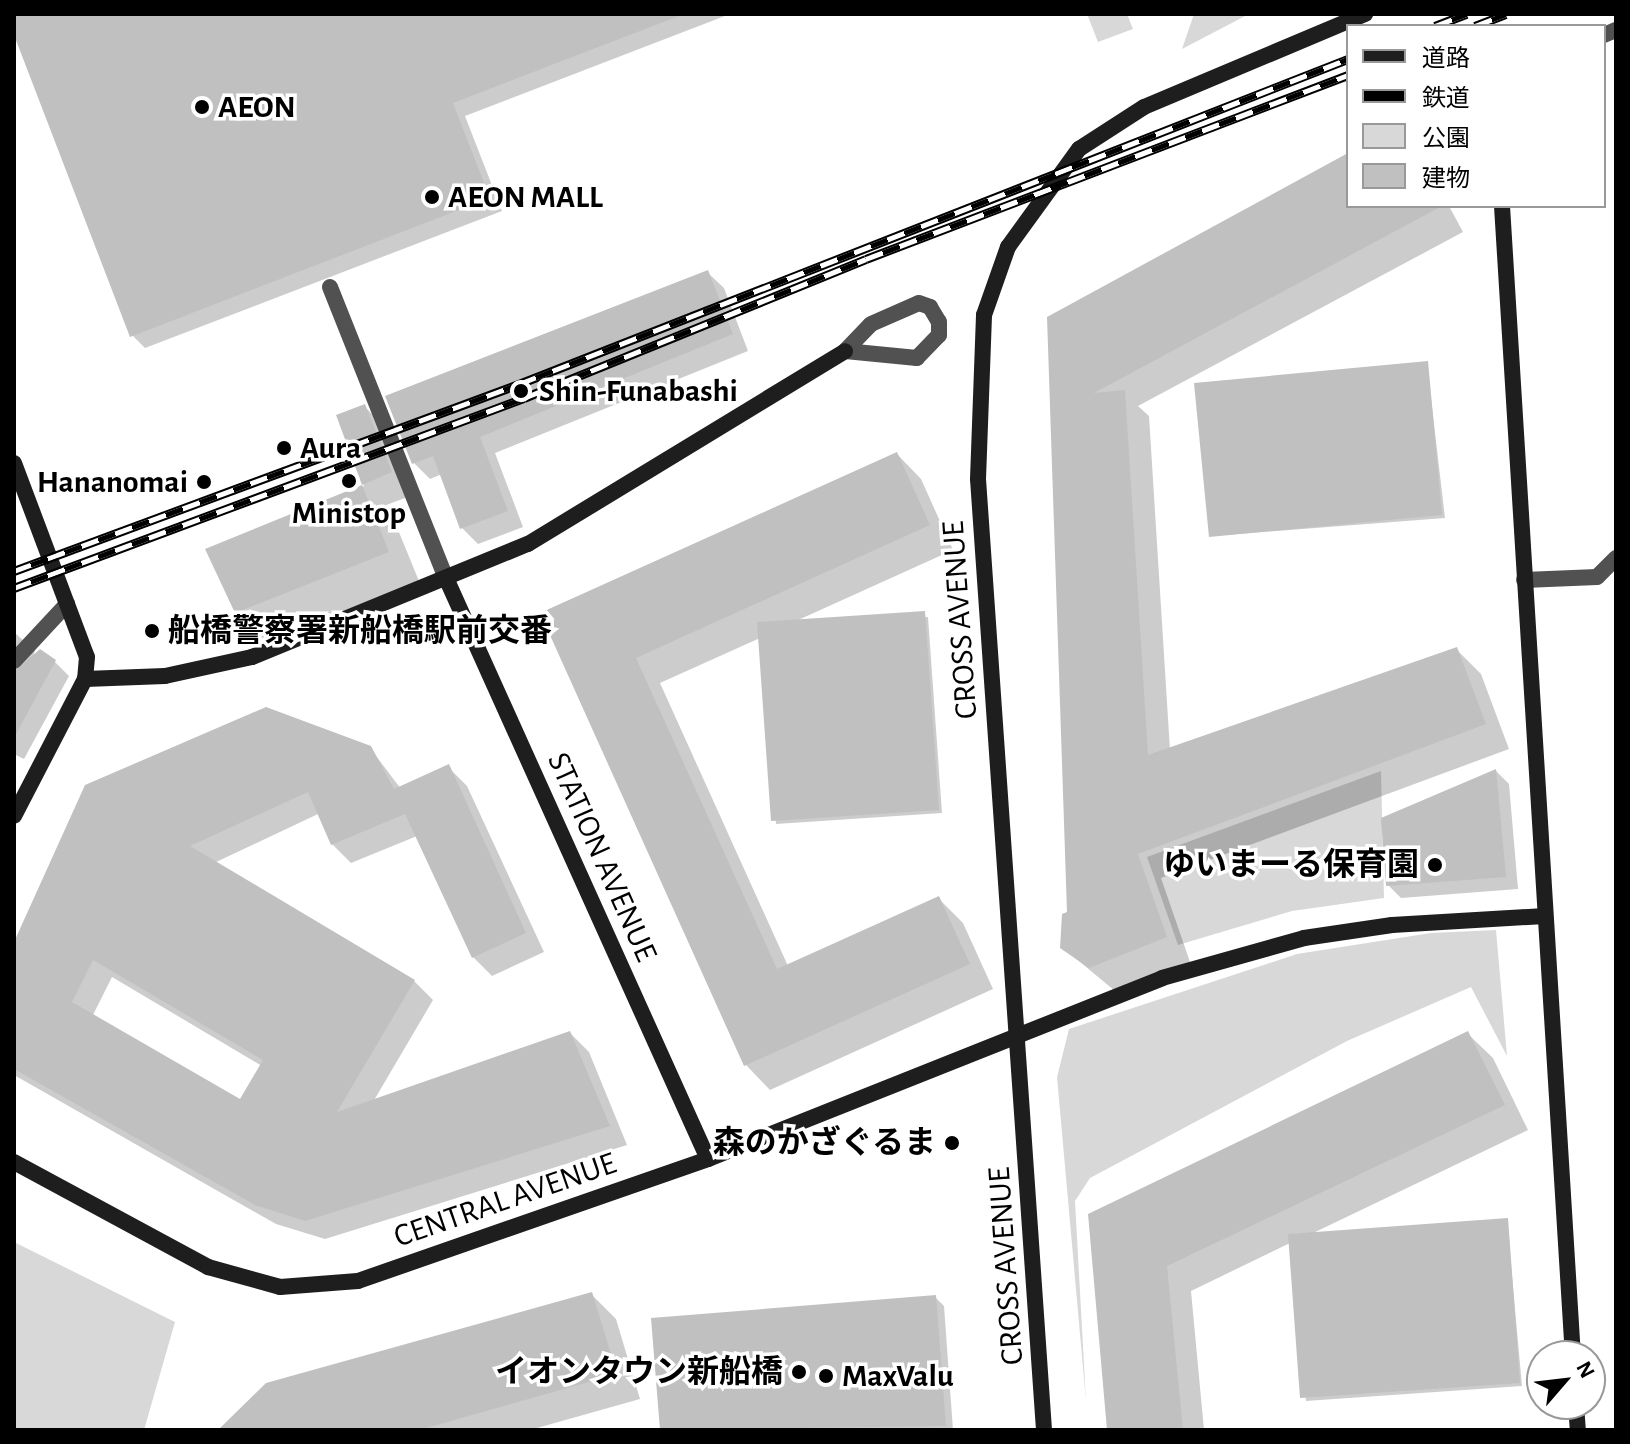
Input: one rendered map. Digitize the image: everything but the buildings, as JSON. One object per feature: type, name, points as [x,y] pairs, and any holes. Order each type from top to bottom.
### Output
[{"type":"street","name":"CROSS AVENUE","points":[[1044,1430],[978,479],[978,361],[995,279],[1026,217],[1079,149],[1110,125],[1214,75],[1365,14]]},
{"type":"street","points":[[1502,208],[1572,1340]]},
{"type":"street","points":[[330,287],[446,578]]},
{"type":"street","points":[[85,679],[208,670],[305,638],[528,544],[845,351],[857,334],[905,307],[930,307],[939,322],[932,348],[917,358],[845,351]]},
{"type":"street","points":[[14,463],[87,657],[85,679],[14,816]]},
{"type":"street","points":[[1524,580],[1597,577],[1616,558]]},
{"type":"street","name":"STATION AVENUE","points":[[446,578],[708,1159]]},
{"type":"street","points":[[14,661],[67,604]]},
{"type":"street","name":"CENTRAL AVENUE","points":[[14,1162],[208,1267],[280,1287],[358,1281],[708,1159],[1162,978],[1304,938],[1392,925],[1545,916]]},
{"type":"green space","points":[[1087,14],[1127,14],[1133,29],[1098,42]]},
{"type":"green space","points":[[1194,14],[1249,14],[1182,49]]},
{"type":"green space","points":[[1381,771],[1384,898],[1292,911],[1178,945],[1147,857]]},
{"type":"green space","points":[[1496,930],[1507,1056],[1471,987],[1347,1041],[1090,1178],[1075,1201],[1086,1401],[1057,1077],[1069,1029],[1297,954],[1431,933]]},
{"type":"green space","points":[[14,1242],[175,1322],[144,1430],[14,1430]]},
{"type":"railway","points":[[1440,24],[1467,14]]},
{"type":"railway","points":[[1480,24],[1506,14]]},
{"type":"railway","points":[[14,571],[519,384],[1346,60]]},
{"type":"railway","points":[[14,588],[524,398],[866,259],[1346,76]]},
{"type":"place","name":"AEON","points":[[202,107]]},
{"type":"place","name":"AEON MALL","points":[[432,197]]},
{"type":"place","name":"Shin-Funabashi","points":[[521,391]]},
{"type":"place","name":"Aura","points":[[284,448]]},
{"type":"place","name":"Ministop","points":[[349,481]]},
{"type":"place","name":"Hananomai","points":[[204,482]]},
{"type":"place","name":"船橋警察署新船橋駅前交番","points":[[152,631]]},
{"type":"place","name":"ゆいまーる保育園","points":[[1435,865]]},
{"type":"place","name":"森のかざぐるま","points":[[952,1143]]},
{"type":"place","name":"イオンタウン新船橋","points":[[799,1372]]},
{"type":"place","name":"MaxValu","points":[[826,1376]]}]
